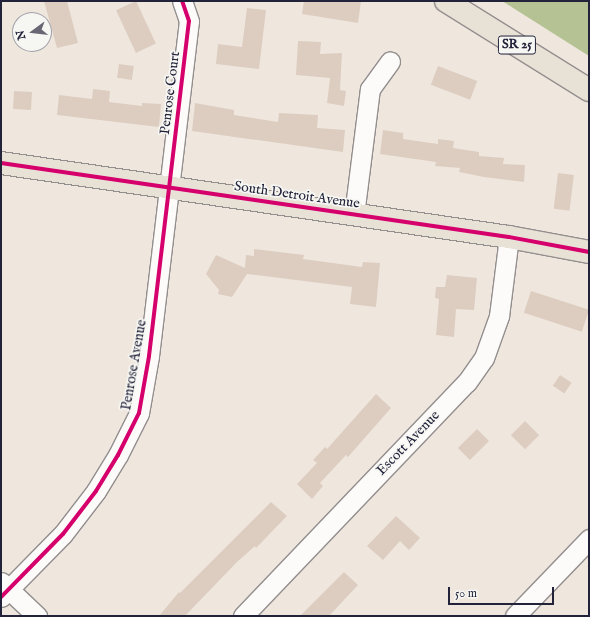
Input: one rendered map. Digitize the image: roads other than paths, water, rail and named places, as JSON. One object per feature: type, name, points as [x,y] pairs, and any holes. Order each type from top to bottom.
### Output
[{"type":"main road","name":"SR 25","points":[[446,1],[589,90]]},
{"type":"main road","name":"South Detroit Avenue","points":[[1,163],[509,237],[589,252]]},
{"type":"street","name":"Penrose Court","points":[[170,188],[189,21],[182,1]]},
{"type":"street","points":[[354,215],[370,90],[390,61]]},
{"type":"street","name":"Penrose Avenue","points":[[4,589],[63,534],[96,491],[118,455],[139,413],[149,356],[170,188]]},
{"type":"street","name":"Escott Avenue","points":[[243,616],[467,382],[484,358],[498,316],[509,237]]},
{"type":"street","points":[[516,616],[589,539]]},
{"type":"street","points":[[4,589],[37,616]]}]
